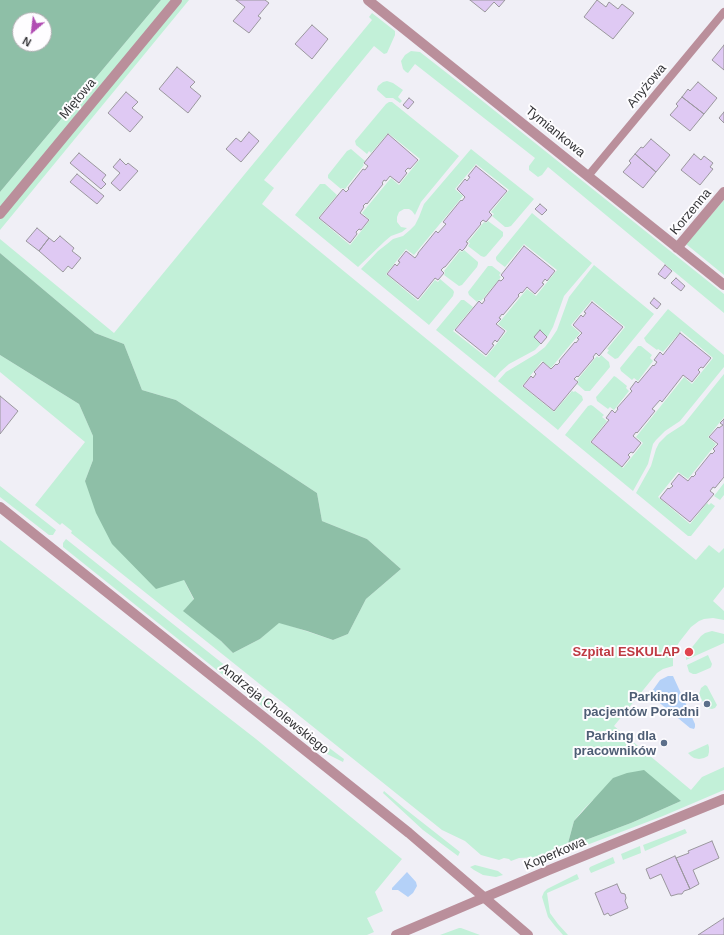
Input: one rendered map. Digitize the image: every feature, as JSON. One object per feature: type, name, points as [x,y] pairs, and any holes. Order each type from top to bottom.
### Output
[{"type":"street","name":"Miętowa","points":[[0,214],[177,0]]},
{"type":"street","name":"Tymiankowa","points":[[368,0],[724,286]]},
{"type":"street","name":"Korzenna","points":[[677,248],[724,192]]},
{"type":"street","name":"Andrzeja Cholewskiego","points":[[0,507],[409,833],[528,935]]},
{"type":"street","name":"Koperkowa","points":[[396,935],[549,870],[724,799]]},
{"type":"lane","name":"Anyżowa","points":[[588,176],[724,12]]},
{"type":"green space","points":[[0,0],[161,0],[0,192]]},
{"type":"green space","points":[[161,0],[189,0],[0,230],[0,192]]},
{"type":"green space","points":[[372,13],[395,31],[395,35],[387,53],[384,54],[374,46],[264,180],[274,188],[262,204],[696,560],[709,545],[719,553],[724,548],[724,587],[713,601],[724,611],[724,620],[713,618],[704,619],[691,627],[675,649],[673,654],[673,666],[663,669],[657,673],[614,726],[691,790],[702,777],[724,767],[724,790],[663,816],[556,856],[519,858],[511,861],[504,858],[499,860],[481,855],[465,841],[442,830],[71,533],[72,531],[62,523],[60,525],[35,505],[85,442],[0,372],[0,355],[79,404],[93,436],[93,460],[85,481],[184,580],[194,600],[184,610],[233,653],[260,639],[279,622],[333,640],[348,634],[366,599],[401,569],[367,539],[322,521],[317,493],[176,400],[142,390],[124,344],[95,333],[0,253],[0,239],[114,333],[372,20],[369,17]],"holes":[[[593,800],[681,801],[631,823],[567,847],[574,821]]]},
{"type":"green space","points":[[411,51],[420,52],[724,294],[724,313],[548,167],[542,175],[538,177],[529,170],[529,166],[535,158],[415,64],[408,73],[406,72],[403,69],[401,61],[405,55]]},
{"type":"green space","points":[[387,81],[403,90],[398,97],[402,101],[400,103],[393,98],[386,98],[377,90],[378,86]]},
{"type":"green space","points":[[389,102],[392,102],[459,156],[421,202],[415,215],[409,209],[404,209],[399,212],[397,222],[401,227],[407,228],[402,232],[391,236],[358,267],[295,215],[320,184],[325,184],[337,195],[318,218],[350,245],[370,220],[362,213],[391,178],[399,185],[420,159],[388,133],[371,153],[369,151],[367,154],[356,145],[355,141]]},
{"type":"green space","points":[[351,149],[365,161],[363,164],[364,165],[345,189],[341,189],[328,178],[328,175],[347,151]]},
{"type":"green space","points":[[471,149],[534,199],[511,226],[505,227],[492,216],[494,214],[491,212],[509,190],[476,164],[455,189],[463,196],[414,255],[406,249],[386,274],[418,301],[435,280],[438,282],[440,279],[453,290],[453,296],[429,325],[361,269],[378,251],[393,239],[403,236],[415,225],[424,204]]},
{"type":"green space","points":[[724,200],[724,275],[686,244]]},
{"type":"green space","points":[[532,213],[592,263],[564,296],[553,327],[548,336],[535,350],[509,364],[495,378],[436,330],[461,300],[464,300],[473,307],[453,331],[486,357],[507,331],[498,324],[527,289],[536,296],[557,270],[524,244],[505,267],[496,259],[496,257]]},
{"type":"green space","points":[[488,221],[503,232],[503,236],[484,257],[468,246],[470,243],[468,242],[484,222],[486,223]]},
{"type":"green space","points":[[464,250],[478,262],[478,264],[462,285],[459,286],[444,275],[444,271],[460,251],[462,252]]},
{"type":"green space","points":[[0,253],[95,333],[124,344],[142,390],[176,400],[317,493],[322,521],[367,539],[401,569],[366,599],[348,634],[333,640],[279,623],[260,639],[233,653],[221,641],[183,611],[194,599],[184,580],[156,589],[112,544],[96,513],[85,481],[93,460],[93,436],[79,404],[0,355]]},
{"type":"green space","points":[[594,265],[654,314],[618,358],[615,359],[607,353],[609,350],[607,349],[625,327],[592,300],[571,325],[580,333],[551,368],[542,361],[522,386],[554,412],[572,391],[575,391],[582,396],[583,400],[558,430],[498,381],[506,372],[545,347],[557,330],[569,297]]},
{"type":"green space","points":[[488,266],[492,266],[501,273],[499,275],[501,277],[481,301],[479,300],[477,302],[469,295],[468,292]]},
{"type":"green space","points":[[668,309],[724,355],[724,367],[680,421],[665,431],[653,444],[648,464],[633,491],[565,435],[588,406],[593,406],[604,415],[602,417],[607,421],[590,442],[623,468],[643,443],[636,437],[684,377],[692,384],[713,358],[681,331],[663,352],[658,349],[657,350],[646,342],[644,338]]},
{"type":"green space","points":[[638,346],[641,346],[652,355],[650,358],[653,361],[638,381],[634,378],[632,380],[621,371],[620,368]]},
{"type":"green space","points":[[601,355],[609,362],[610,367],[590,391],[585,391],[577,384],[579,382],[577,380],[597,356],[599,358]]},
{"type":"green space","points":[[724,374],[724,417],[708,437],[716,444],[688,479],[678,472],[658,497],[690,524],[707,503],[709,505],[711,503],[715,506],[691,536],[688,536],[636,493],[651,466],[659,443],[667,435],[684,424]]},
{"type":"green space","points":[[614,376],[627,386],[626,388],[629,391],[614,410],[610,407],[608,409],[597,401],[596,397]]},
{"type":"green space","points":[[724,483],[724,495],[720,500],[714,496]]},
{"type":"green space","points":[[0,486],[56,530],[53,535],[49,535],[0,497]]},
{"type":"green space","points":[[66,539],[344,759],[343,762],[313,747],[63,547],[63,543]]},
{"type":"green space","points":[[0,540],[256,739],[402,859],[375,892],[383,911],[367,918],[374,932],[367,935],[0,935]]},
{"type":"green space","points":[[712,631],[724,634],[724,643],[686,660],[689,651],[701,636]]},
{"type":"green space","points":[[708,655],[712,664],[710,668],[696,674],[689,672],[687,665]]},
{"type":"green space","points":[[705,685],[707,686],[717,705],[715,708],[707,708],[699,694],[701,688]]},
{"type":"green space","points":[[708,744],[708,756],[704,758],[694,758],[688,753]]},
{"type":"green space","points":[[644,770],[681,801],[631,823],[567,847],[574,821],[613,778],[627,773]]},
{"type":"green space","points":[[384,791],[460,852],[458,856],[423,830],[383,793]]},
{"type":"green space","points":[[685,829],[687,833],[645,851],[643,845]]},
{"type":"green space","points":[[640,846],[641,853],[623,860],[621,854]]},
{"type":"green space","points":[[613,857],[615,863],[591,873],[589,869],[590,867]]},
{"type":"green space","points":[[475,865],[498,871],[503,875],[496,877],[483,875],[470,867]]},
{"type":"green space","points":[[577,874],[579,879],[547,893],[550,913],[568,935],[563,935],[548,917],[542,897],[547,889]]},
{"type":"green space","points":[[461,928],[480,935],[440,935]]},
{"type":"water","points":[[668,676],[673,676],[695,724],[694,729],[690,728],[650,695],[660,680]]},
{"type":"water","points":[[407,872],[416,882],[417,886],[413,893],[408,897],[398,890],[392,890],[392,888]]},
{"type":"building","points":[[236,0],[265,0],[269,3],[258,16],[261,18],[249,33],[233,21],[245,7]]},
{"type":"building","points":[[470,0],[505,0],[499,7],[494,2],[485,12]]},
{"type":"building","points":[[597,0],[606,7],[609,2],[618,9],[622,4],[634,13],[613,39],[584,17]]},
{"type":"building","points":[[312,25],[328,39],[312,59],[295,44]]},
{"type":"building","points":[[724,45],[724,70],[712,60]]},
{"type":"building","points":[[177,67],[195,82],[190,87],[201,96],[188,113],[159,89]]},
{"type":"building","points":[[698,82],[717,98],[704,114],[682,97],[688,89],[690,91]]},
{"type":"building","points":[[126,92],[138,102],[132,108],[143,117],[130,132],[108,113]]},
{"type":"building","points":[[682,97],[704,114],[690,131],[670,115],[678,106],[676,104]]},
{"type":"building","points":[[409,98],[414,102],[408,109],[403,105]]},
{"type":"building","points":[[724,112],[724,123],[719,118]]},
{"type":"building","points":[[249,132],[259,141],[241,162],[226,149],[236,138],[241,142]]},
{"type":"building","points":[[388,134],[418,160],[410,169],[408,168],[405,171],[407,173],[399,183],[390,176],[386,181],[384,180],[382,183],[383,184],[367,204],[366,203],[363,206],[364,207],[360,213],[369,220],[361,230],[359,229],[356,232],[357,234],[350,243],[319,218],[343,189],[346,192],[363,169],[365,170],[368,166],[364,163]]},
{"type":"building","points":[[651,139],[670,155],[656,172],[635,154]]},
{"type":"building","points":[[79,153],[106,175],[102,180],[106,184],[101,189],[70,163]]},
{"type":"building","points":[[635,154],[656,172],[643,188],[623,172],[631,163],[629,161]]},
{"type":"building","points":[[694,154],[701,160],[704,156],[713,163],[710,167],[713,169],[700,185],[681,170]]},
{"type":"building","points":[[120,159],[126,165],[128,163],[138,171],[120,191],[111,183],[120,173],[113,167]]},
{"type":"building","points":[[476,166],[507,191],[489,212],[492,215],[486,222],[483,220],[480,223],[481,224],[466,242],[468,243],[465,248],[462,251],[460,249],[441,270],[444,273],[438,280],[435,278],[418,299],[387,274],[395,264],[397,266],[400,262],[398,261],[406,251],[415,258],[436,231],[438,233],[446,224],[443,222],[465,197],[457,189],[465,179],[467,181],[470,177],[468,176]]},
{"type":"building","points":[[77,174],[104,196],[97,204],[70,182]]},
{"type":"building","points":[[540,204],[547,210],[542,215],[535,209]]},
{"type":"building","points":[[37,228],[49,238],[39,251],[26,241]]},
{"type":"building","points":[[60,236],[74,248],[72,251],[81,258],[72,269],[68,266],[63,272],[39,251],[49,238],[54,242]]},
{"type":"building","points":[[524,246],[555,271],[547,281],[545,279],[542,283],[544,284],[535,294],[527,287],[518,295],[519,296],[503,315],[502,314],[499,318],[501,319],[496,324],[505,331],[497,342],[495,340],[492,344],[494,345],[486,355],[455,330],[479,301],[482,304],[485,300],[484,299],[499,280],[501,281],[504,278],[501,275]]},
{"type":"building","points":[[665,265],[672,271],[665,279],[658,274]]},
{"type":"building","points":[[676,278],[685,286],[681,291],[671,283]]},
{"type":"building","points":[[654,298],[661,304],[657,309],[650,303]]},
{"type":"building","points":[[592,302],[623,327],[599,356],[596,353],[593,357],[594,358],[578,377],[577,376],[574,379],[578,382],[554,411],[523,386],[531,376],[533,378],[536,374],[534,372],[543,362],[551,369],[560,362],[559,361],[575,342],[576,343],[579,339],[577,338],[582,333],[573,325],[581,315],[583,317],[586,313],[584,312]]},
{"type":"building","points":[[540,330],[547,337],[541,344],[534,337]]},
{"type":"building","points":[[680,333],[711,358],[703,368],[701,367],[698,370],[700,372],[692,382],[683,375],[662,402],[660,400],[652,409],[655,411],[633,436],[641,443],[633,453],[631,452],[628,455],[630,457],[622,467],[591,442],[609,420],[606,418],[612,410],[615,413],[618,409],[617,408],[632,391],[630,389],[636,381],[638,383],[653,365],[654,366],[657,362],[654,360],[660,352],[663,355]]},
{"type":"building","points":[[0,396],[18,411],[0,434]]},
{"type":"building","points":[[724,419],[724,477],[715,488],[713,487],[710,491],[714,494],[690,522],[660,498],[668,488],[669,489],[673,486],[671,484],[679,474],[688,481],[696,474],[695,473],[711,453],[712,454],[715,451],[713,449],[718,444],[709,437],[718,427],[719,428],[723,425],[720,423]]},
{"type":"building","points":[[712,841],[719,858],[693,870],[699,884],[690,889],[676,858],[689,853],[688,851]]},
{"type":"building","points":[[675,856],[690,889],[684,891],[682,894],[671,896],[661,874],[650,879],[646,869]]},
{"type":"building","points":[[617,884],[621,893],[625,894],[625,901],[628,908],[610,916],[608,913],[604,915],[595,893]]},
{"type":"building","points":[[724,918],[724,935],[698,935]]},
{"type":"place","name":"Szpital ESKULAP","points":[[689,652]]},
{"type":"place","name":"Parking dla pacjentów Poradni","points":[[707,704]]},
{"type":"place","name":"Parking dla pracowników","points":[[664,743]]}]
